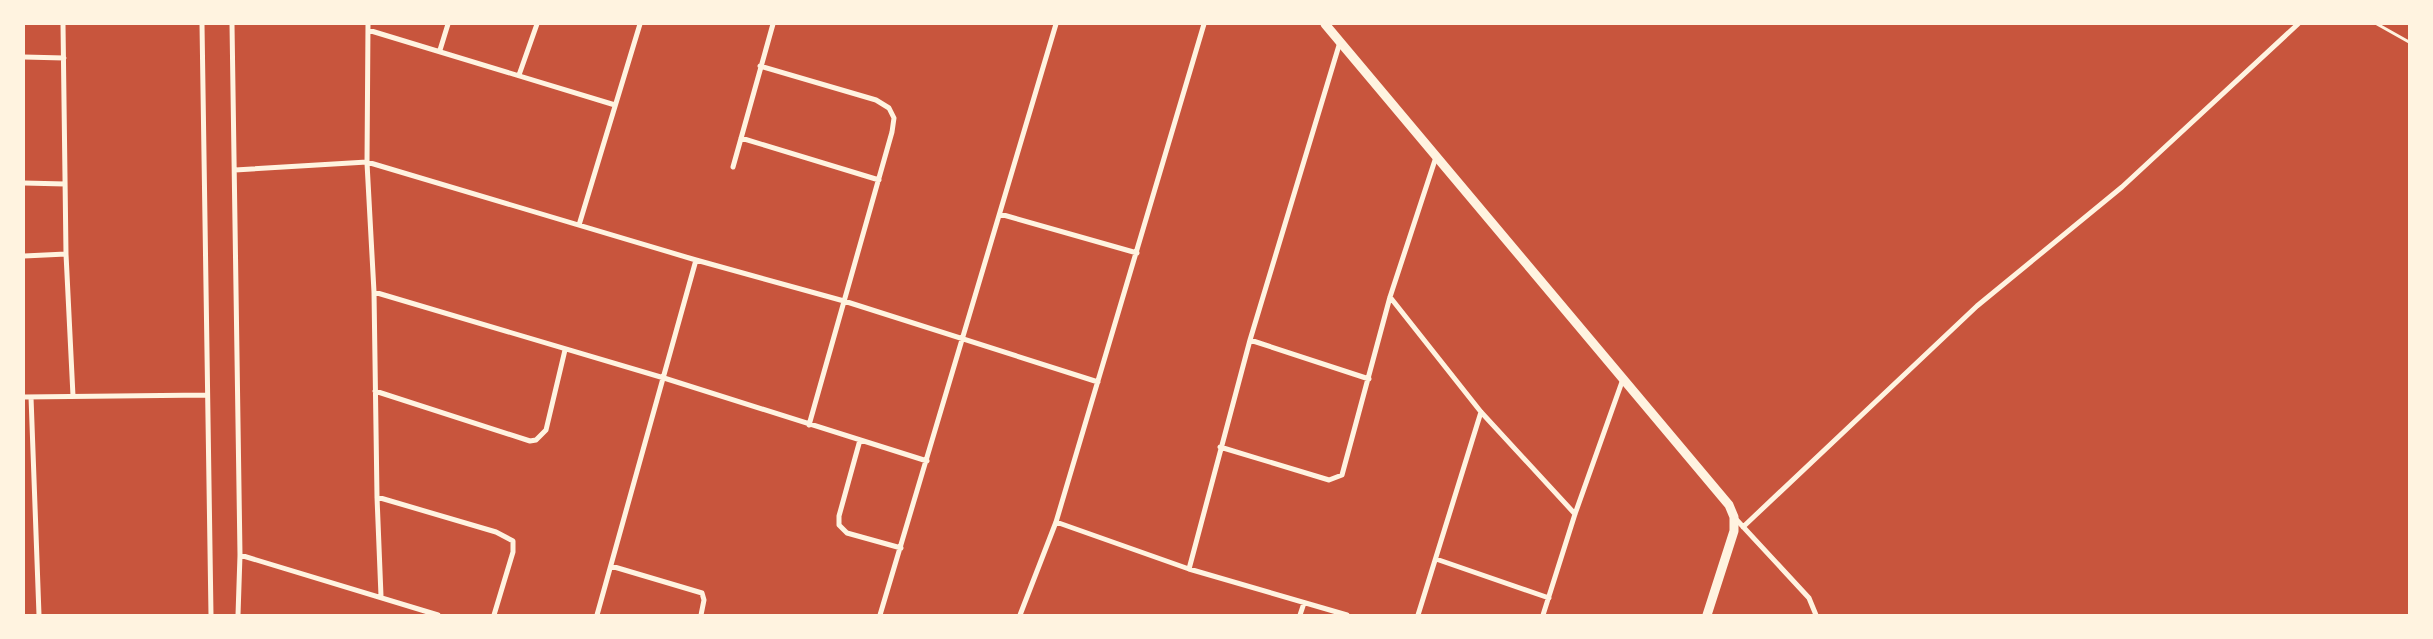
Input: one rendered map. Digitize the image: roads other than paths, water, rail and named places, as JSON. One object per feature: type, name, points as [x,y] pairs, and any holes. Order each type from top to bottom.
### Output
[{"type":"street","points":[[63,24],[66,254],[73,396]]},
{"type":"street","points":[[202,24],[211,615]]},
{"type":"street","points":[[232,24],[240,555],[238,615]]},
{"type":"street","points":[[368,24],[367,162],[374,292],[377,497],[381,596]]},
{"type":"street","points":[[440,50],[448,24]]},
{"type":"street","points":[[519,75],[537,24]]},
{"type":"street","points":[[579,225],[640,24]]},
{"type":"street","points":[[733,167],[773,24]]},
{"type":"street","points":[[880,615],[928,461],[961,339],[1056,24]]},
{"type":"street","points":[[1020,615],[1056,522],[1204,24]]},
{"type":"street","points":[[1325,24],[1730,505],[1734,517],[1734,531],[1707,615]]},
{"type":"street","points":[[1743,527],[1984,300],[2122,187],[2298,24]]},
{"type":"street","points":[[368,30],[440,50],[615,106]]},
{"type":"street","points":[[1189,569],[1250,340],[1340,42]]},
{"type":"street","points":[[24,58],[64,58]]},
{"type":"street","points":[[760,66],[876,100],[889,108],[894,118],[879,180],[809,425]]},
{"type":"street","points":[[741,138],[879,180]]},
{"type":"street","points":[[1220,447],[1329,480],[1342,475],[1390,297],[1436,157]]},
{"type":"street","points":[[235,170],[367,162],[696,260],[844,301],[1098,382]]},
{"type":"street","points":[[24,183],[65,184]]},
{"type":"street","points":[[1000,214],[1137,253]]},
{"type":"street","points":[[24,256],[66,254]]},
{"type":"street","points":[[597,615],[696,260]]},
{"type":"street","points":[[374,292],[664,378],[928,461]]},
{"type":"street","points":[[1390,297],[1481,412],[1575,514]]},
{"type":"street","points":[[1250,340],[1369,379]]},
{"type":"street","points":[[375,392],[530,440],[536,440],[546,430],[565,350]]},
{"type":"street","points":[[1543,615],[1575,514],[1623,379]]},
{"type":"street","points":[[24,396],[207,395]]},
{"type":"street","points":[[31,396],[39,615]]},
{"type":"street","points":[[1418,615],[1481,412]]},
{"type":"street","points":[[860,440],[838,525],[847,533],[901,548]]},
{"type":"street","points":[[377,497],[496,532],[513,541],[513,552],[494,615]]},
{"type":"street","points":[[1734,517],[1809,598],[1816,615]]},
{"type":"street","points":[[1056,522],[1189,569],[1347,615]]},
{"type":"street","points":[[240,555],[381,596],[438,615]]},
{"type":"street","points":[[1436,559],[1549,598]]},
{"type":"street","points":[[611,566],[702,593],[704,600],[701,615]]},
{"type":"street","points":[[1300,615],[1304,603]]}]
